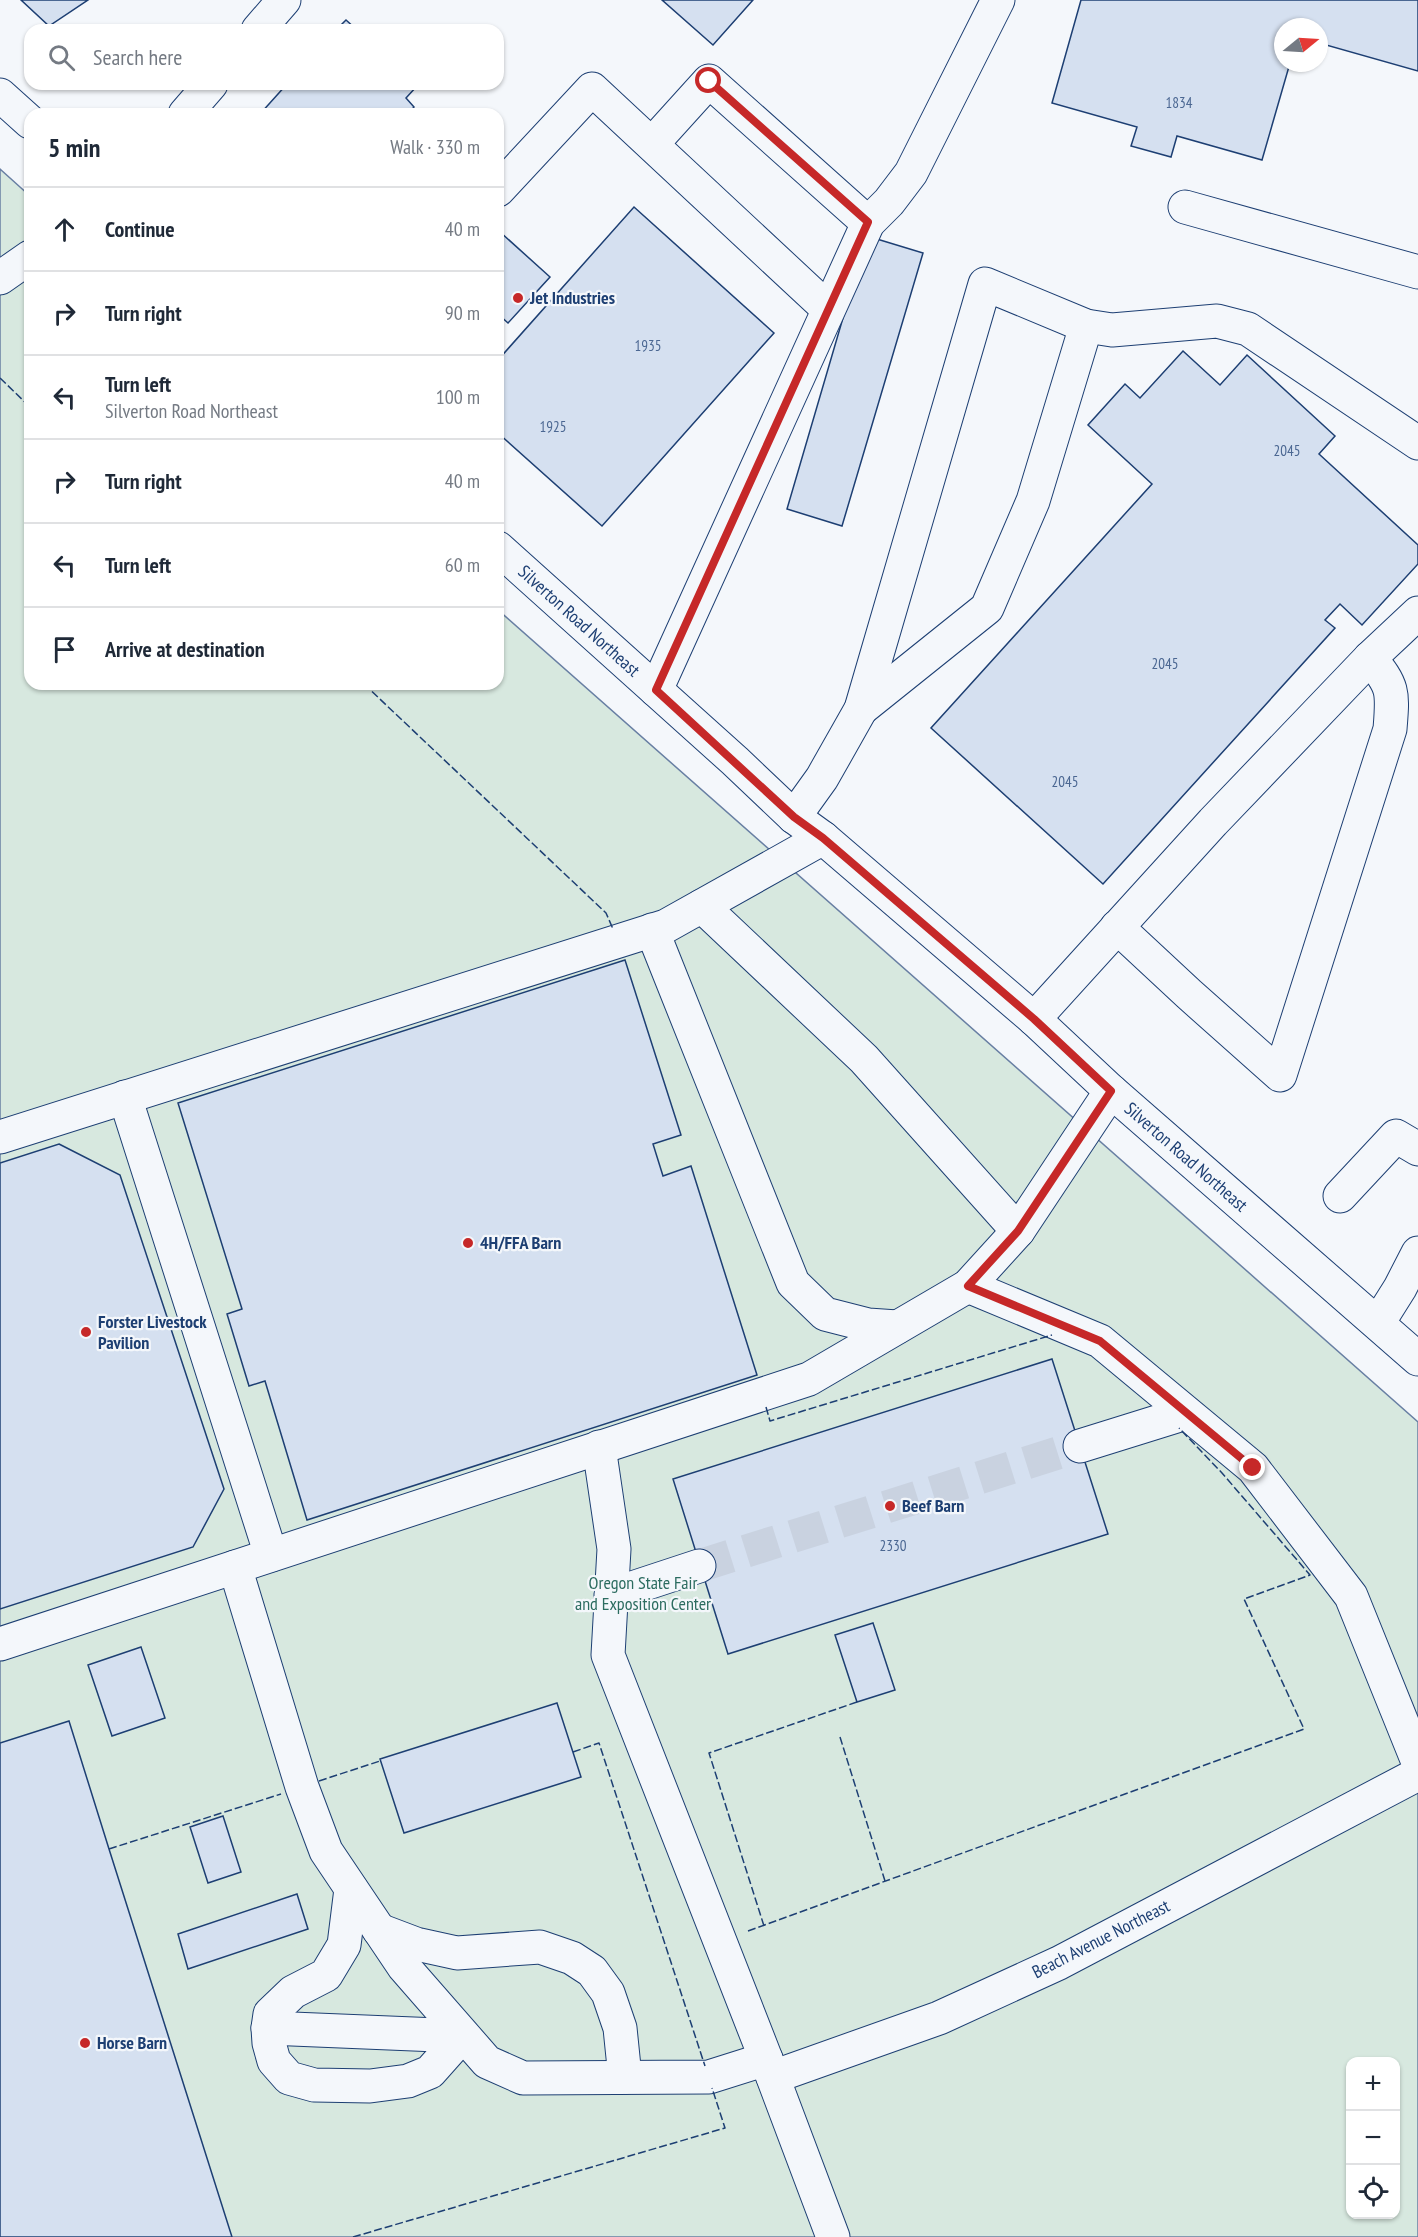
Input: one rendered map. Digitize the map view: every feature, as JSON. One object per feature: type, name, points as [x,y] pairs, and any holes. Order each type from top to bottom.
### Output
[{"type":"main road","points":[[263,24],[284,0]]},
{"type":"main road","points":[[656,690],[868,222],[889,202],[911,173],[998,0]]},
{"type":"main road","points":[[652,144],[709,81],[868,222]]},
{"type":"main road","points":[[504,184],[592,89],[828,309]]},
{"type":"main road","points":[[190,108],[206,90]]},
{"type":"main road","points":[[0,94],[24,116]]},
{"type":"main road","points":[[1185,207],[1418,272]]},
{"type":"main road","points":[[0,278],[24,261]]},
{"type":"main road","points":[[794,817],[822,778],[861,709],[985,284],[1086,326],[1112,330],[1217,321],[1248,329],[1418,443]]},
{"type":"main road","points":[[861,709],[987,608],[1033,501],[1086,326]]},
{"type":"main road","name":"Silverton Road Northeast","points":[[504,553],[794,817],[823,838],[1034,1019],[1111,1091],[1418,1359]]},
{"type":"main road","points":[[1034,1019],[1213,822],[1370,658],[1418,613]]},
{"type":"main road","points":[[1117,927],[1280,1075],[1390,729],[1392,702],[1388,679],[1370,658]]},
{"type":"main road","points":[[0,1137],[666,926],[823,838]]},
{"type":"main road","points":[[702,906],[864,1059],[1018,1231]]},
{"type":"main road","points":[[652,930],[792,1283],[825,1314],[868,1325],[897,1327]]},
{"type":"main road","points":[[0,1644],[809,1379],[968,1286],[1018,1231],[1111,1091]]},
{"type":"main road","points":[[125,1097],[271,1555]]},
{"type":"main road","points":[[1340,1196],[1396,1136],[1418,1149]]},
{"type":"main road","points":[[1377,1323],[1400,1288],[1418,1253]]},
{"type":"main road","points":[[968,1286],[1100,1341],[1253,1468],[1351,1596],[1418,1762]]},
{"type":"main road","points":[[1080,1446],[1186,1413]]},
{"type":"main road","points":[[599,1447],[614,1549],[608,1655],[833,2237]]},
{"type":"main road","points":[[611,1595],[699,1566]]},
{"type":"main road","name":"Beach Avenue Northeast","points":[[235,1567],[302,1787],[326,1851],[404,1967],[462,2036],[487,2062],[523,2078],[709,2077],[769,2068],[939,2018],[1059,1963],[1418,1774]]},
{"type":"main road","points":[[351,1888],[344,1945],[326,1975],[293,1992],[270,2014],[269,2043],[274,2061],[289,2078],[314,2085],[370,2086],[408,2081],[430,2072],[462,2036]]},
{"type":"main road","points":[[379,1930],[416,1944],[457,1953],[540,1947],[572,1958],[592,1971],[608,1993],[620,2028],[625,2078]]},
{"type":"main road","points":[[268,2028],[462,2036]]},
{"type":"green space","name":"Oregon State Fair and Exposition Center","points":[[0,169],[24,191],[24,690],[504,690],[504,615],[1418,1422],[1418,2237],[0,2237]]},
{"type":"building","points":[[21,0],[88,0],[52,24],[47,24]]},
{"type":"building","points":[[662,0],[753,0],[713,45]]},
{"type":"building","points":[[1081,0],[1418,0],[1418,71],[1328,46],[1328,18],[1274,18],[1274,72],[1287,72],[1262,160],[1177,136],[1171,157],[1131,146],[1137,127],[1052,103]]},
{"type":"building","points":[[282,90],[413,90],[406,98],[413,108],[265,108]]},
{"type":"building","points":[[634,207],[774,333],[602,526],[504,438],[504,353]]},
{"type":"building","points":[[504,236],[550,277],[508,323],[504,319]]},
{"type":"building","points":[[867,236],[923,253],[842,526],[787,509]]},
{"type":"building","points":[[1183,351],[1220,385],[1247,355],[1335,436],[1319,454],[1418,545],[1418,564],[1362,625],[1340,604],[1325,620],[1335,628],[1103,884],[931,728],[1152,484],[1088,425],[1125,384],[1140,398]]},
{"type":"building","name":"4H/FFA Barn","points":[[625,960],[681,1135],[653,1144],[663,1176],[691,1166],[757,1375],[307,1520],[265,1381],[249,1386],[227,1314],[242,1309],[178,1103]]},
{"type":"building","name":"Forster Livestock Pavilion","points":[[59,1144],[120,1175],[224,1489],[193,1547],[0,1609],[0,1163]]},
{"type":"building","name":"Beef Barn","points":[[1052,1359],[1108,1534],[728,1654],[673,1479]]},
{"type":"building","points":[[873,1623],[895,1690],[857,1702],[835,1635]]},
{"type":"building","points":[[141,1647],[165,1718],[112,1736],[88,1665]]},
{"type":"building","points":[[557,1703],[581,1777],[404,1833],[380,1759]]},
{"type":"building","name":"Horse Barn","points":[[69,1721],[232,2237],[0,2237],[0,1743]]},
{"type":"building","points":[[223,1816],[241,1872],[208,1883],[190,1827]]},
{"type":"building","points":[[297,1894],[308,1929],[188,1969],[178,1934]]},
{"type":"tunnel","points":[[699,1566],[1080,1446]]},
{"type":"fence","points":[[0,378],[24,401]]},
{"type":"fence","points":[[370,690],[606,913],[613,929]]},
{"type":"fence","points":[[766,1407],[770,1421],[1052,1335]]},
{"type":"fence","points":[[748,1931],[1304,1729],[1244,1599],[1310,1575],[1222,1473],[1179,1428]]},
{"type":"fence","points":[[764,1926],[709,1753],[857,1702]]},
{"type":"fence","points":[[840,1737],[885,1881]]},
{"type":"fence","points":[[573,1752],[599,1743],[705,2066]]},
{"type":"fence","points":[[319,1781],[380,1761]]},
{"type":"fence","points":[[109,1849],[281,1794]]},
{"type":"fence","points":[[353,2237],[725,2128],[712,2088]]},
{"type":"place","name":"Jet Industries","points":[[518,298]]},
{"type":"place","name":"4H/FFA Barn","points":[[468,1243]]},
{"type":"place","name":"Forster Livestock Pavilion","points":[[86,1332]]},
{"type":"place","name":"Beef Barn","points":[[890,1506]]},
{"type":"place","name":"Horse Barn","points":[[85,2043]]},
{"type":"route","points":[[709,81],[868,222],[656,690],[794,817],[823,838],[1034,1019],[1111,1091],[1018,1231],[968,1286],[1100,1341],[1253,1468]]}]
